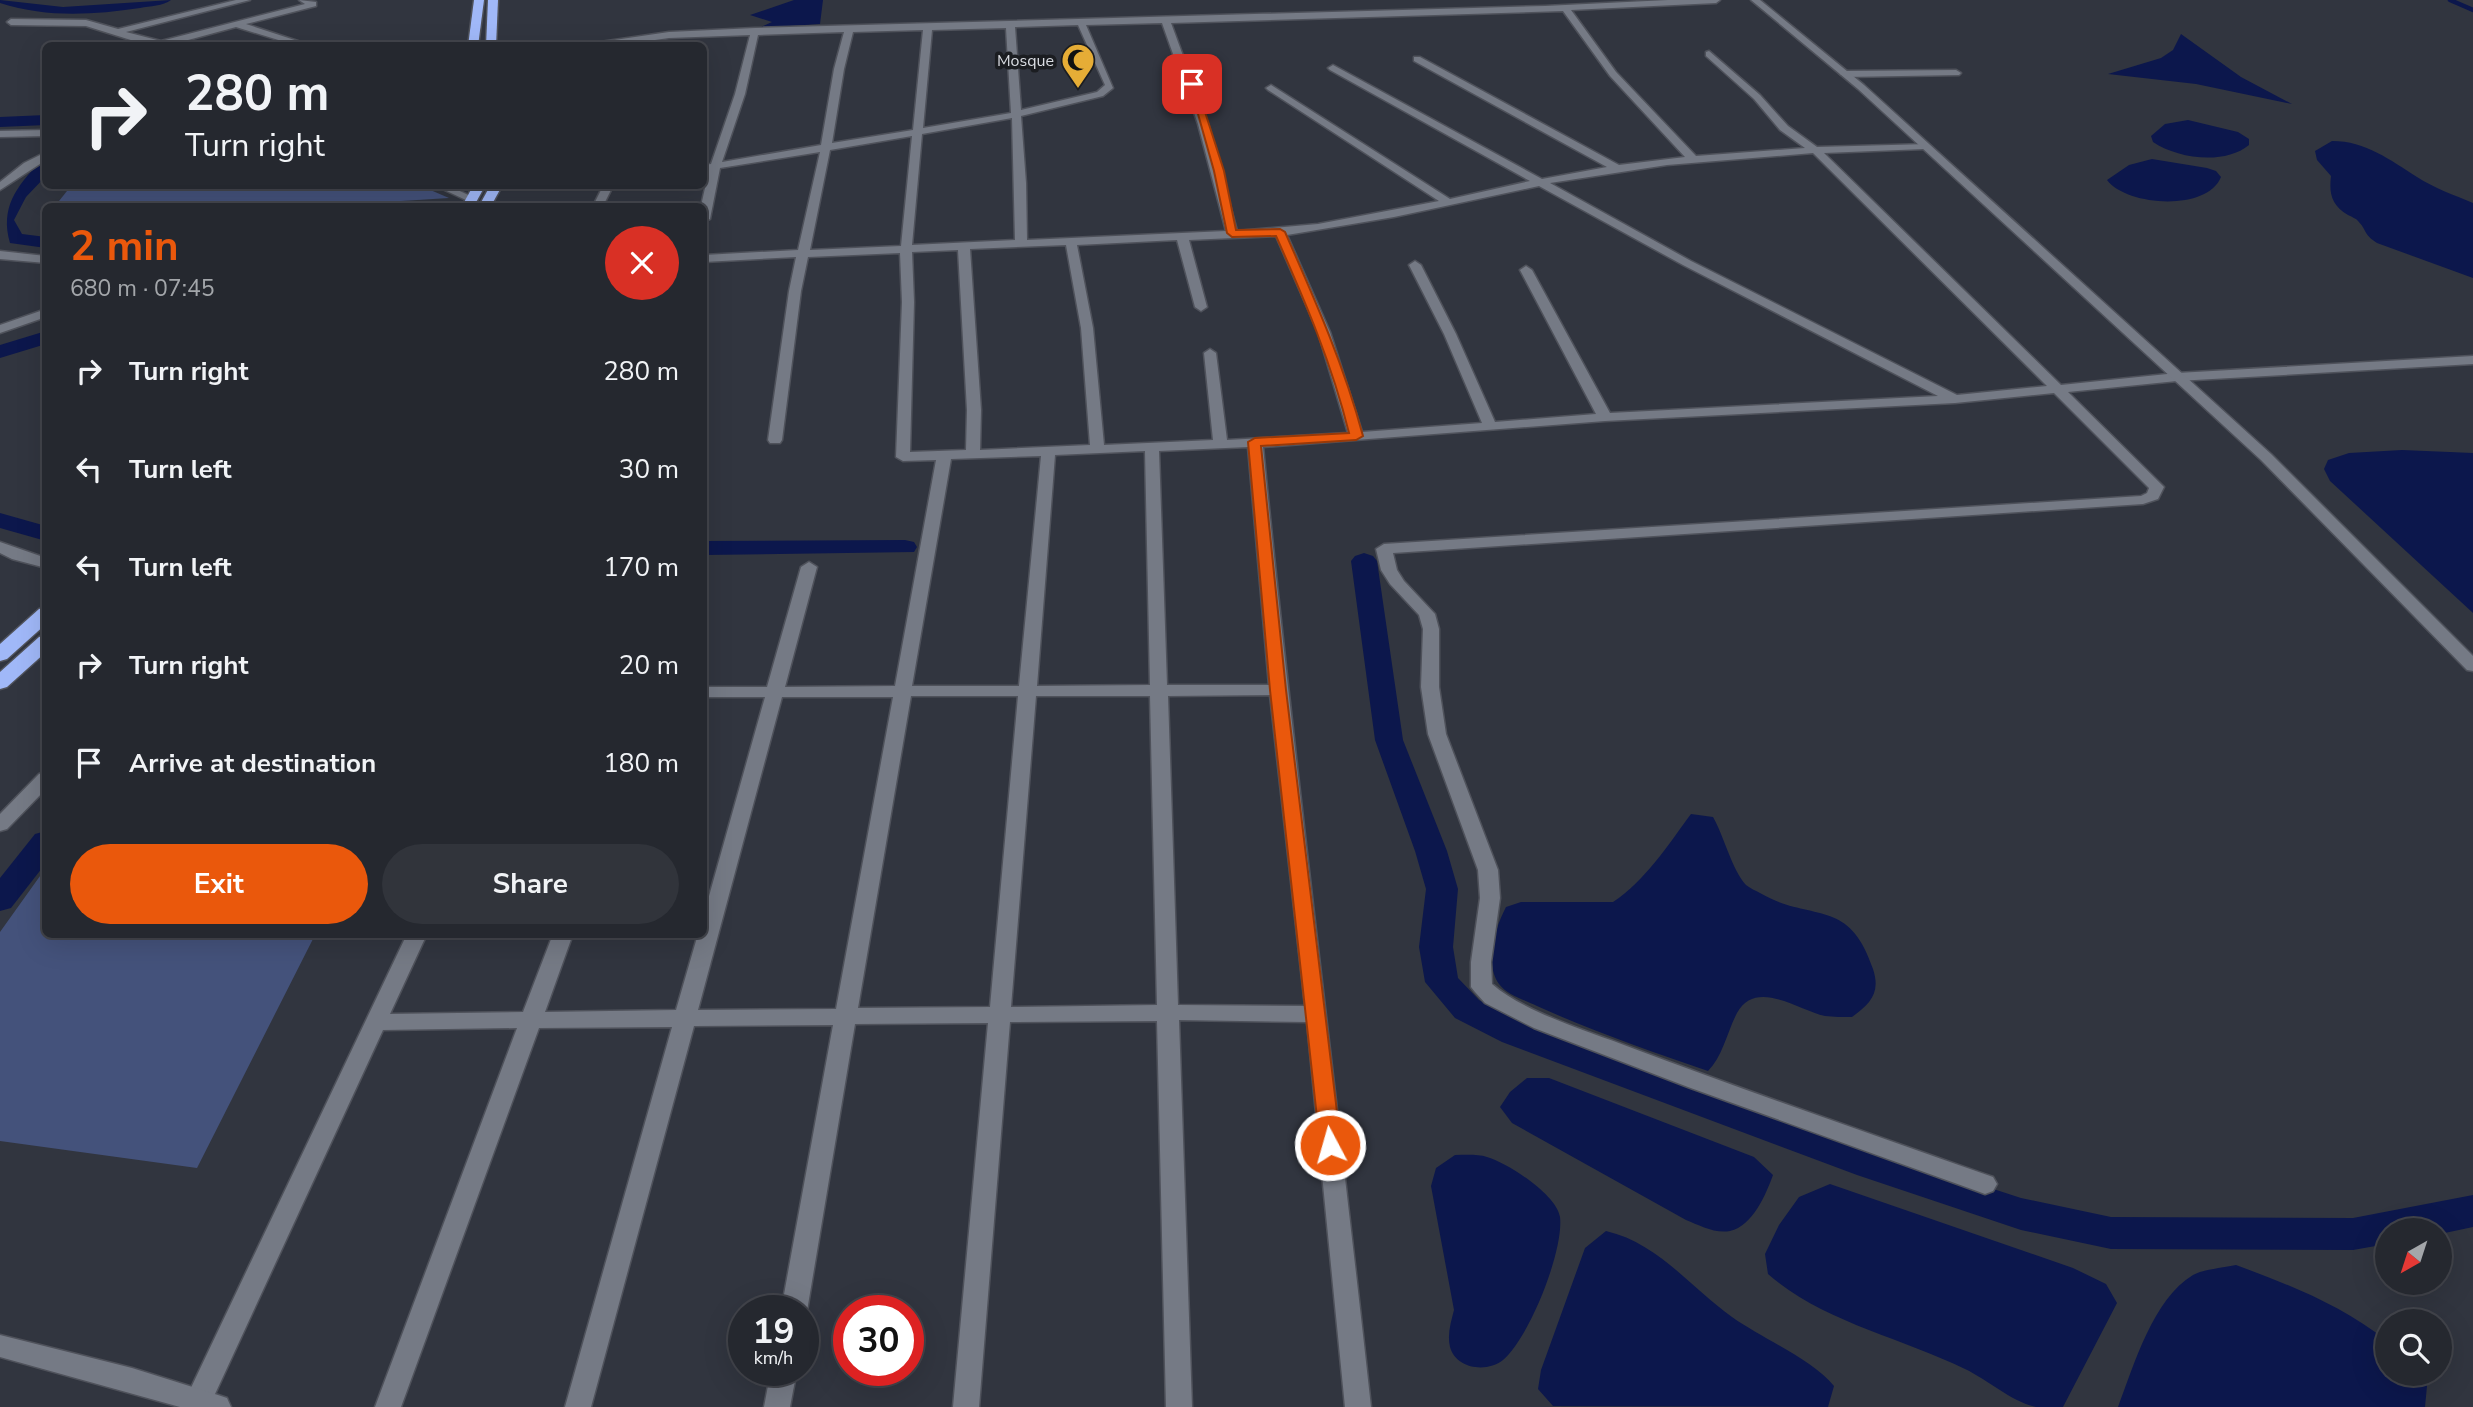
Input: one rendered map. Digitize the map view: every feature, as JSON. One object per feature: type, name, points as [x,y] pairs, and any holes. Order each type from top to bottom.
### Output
[{"type":"highway","points":[[474,42],[479,0]]},
{"type":"highway","points":[[491,42],[493,0]]},
{"type":"highway","points":[[0,655],[42,617]]},
{"type":"highway","points":[[0,683],[42,645]]},
{"type":"street","points":[[118,31],[246,0]]},
{"type":"street","points":[[168,42],[313,5],[303,0]]},
{"type":"street","points":[[619,42],[669,35],[850,28],[1565,8],[1716,0]]},
{"type":"street","points":[[1755,0],[1845,74],[2002,214],[2286,477],[2473,666]]},
{"type":"street","points":[[1565,8],[1613,74],[1692,158]]},
{"type":"street","points":[[1165,19],[1192,84],[1219,171],[1232,233]]},
{"type":"street","points":[[709,167],[1015,115],[1088,99],[1107,91],[1110,86],[1080,21]]},
{"type":"street","points":[[11,22],[86,23],[149,42]]},
{"type":"street","points":[[1010,23],[1021,183],[1021,243]]},
{"type":"street","points":[[236,24],[296,42]]},
{"type":"street","points":[[928,26],[906,249],[908,302],[902,457],[1356,436],[1605,417],[1955,399],[2177,377],[2473,360]]},
{"type":"street","points":[[775,440],[795,291],[826,146],[839,69],[850,28]]},
{"type":"street","points":[[707,188],[709,167],[740,94],[755,32]]},
{"type":"street","points":[[666,42],[669,35]]},
{"type":"street","points":[[1709,54],[1757,97],[1784,128],[1815,150],[2059,387],[2157,487],[2153,496],[2143,500],[1384,549],[1389,570],[1398,584],[1427,614],[1431,629],[1430,687],[1437,734],[1488,870],[1490,898],[1481,962],[1482,987],[1493,997],[1542,1022],[1696,1081],[1985,1184]]},
{"type":"street","points":[[1417,59],[1617,168]]},
{"type":"street","points":[[1333,68],[1688,263],[1955,399]]},
{"type":"street","points":[[1845,74],[1956,73]]},
{"type":"street","points":[[1271,88],[1446,201]]},
{"type":"street","points":[[0,134],[42,133]]},
{"type":"street","points":[[707,258],[1280,232],[1337,225],[1617,168],[1692,158],[1924,146]]},
{"type":"street","points":[[0,187],[42,157]]},
{"type":"street","points":[[446,189],[470,203]]},
{"type":"street","points":[[1280,232],[1327,339],[1343,383],[1356,436]]},
{"type":"street","points":[[1182,236],[1189,272],[1201,307]]},
{"type":"street","points":[[1071,241],[1087,328],[1097,450]]},
{"type":"street","points":[[964,246],[974,410],[973,455]]},
{"type":"street","points":[[0,255],[42,260]]},
{"type":"street","points":[[0,270],[19,262],[18,258]]},
{"type":"street","points":[[1415,265],[1450,334],[1490,425]]},
{"type":"street","points":[[1526,270],[1605,417]]},
{"type":"street","points":[[1,327],[42,314]]},
{"type":"street","points":[[1210,353],[1220,444]]},
{"type":"street","points":[[1255,442],[1278,690],[1317,1014],[1358,1407]]},
{"type":"street","points":[[1152,447],[1179,1407]]},
{"type":"street","points":[[966,1407],[1048,452]]},
{"type":"street","points":[[797,1295],[905,691],[944,456]]},
{"type":"street","points":[[0,547],[18,556],[42,562]]},
{"type":"street","points":[[578,1407],[809,567]]},
{"type":"street","points":[[707,692],[1278,690]]},
{"type":"street","points":[[0,825],[42,782]]},
{"type":"street","points":[[0,1346],[132,1380],[208,1404],[415,938]]},
{"type":"street","points":[[388,1407],[562,938]]},
{"type":"street","points":[[377,1022],[1168,1013],[1317,1014]]},
{"type":"street","points":[[777,1407],[781,1386]]},
{"type":"shaded area","points":[[794,0],[823,0],[820,24],[759,28],[772,22],[750,15]]},
{"type":"shaded area","points":[[2181,34],[2241,77],[2292,104],[2196,84],[2108,74],[2161,58],[2173,50]]},
{"type":"shaded area","points":[[2188,120],[2238,132],[2249,139],[2249,145],[2227,155],[2201,157],[2175,152],[2153,142],[2151,136],[2165,124]]},
{"type":"shaded area","points":[[2332,141],[2367,148],[2430,185],[2473,203],[2473,278],[2377,243],[2357,220],[2338,207],[2331,193],[2331,176],[2317,160],[2315,151]]},
{"type":"shaded area","points":[[2152,159],[2207,168],[2216,171],[2221,177],[2213,188],[2200,196],[2166,201],[2131,195],[2117,189],[2107,180],[2129,165]]},
{"type":"shaded area","points":[[69,189],[428,189],[449,198],[370,203],[57,203]]},
{"type":"shaded area","points":[[2402,450],[2473,453],[2473,613],[2330,481],[2324,469],[2328,460],[2349,453]]},
{"type":"shaded area","points":[[1691,814],[1713,817],[1736,871],[1746,885],[1779,902],[1827,915],[1852,931],[1863,946],[1875,977],[1875,991],[1864,1007],[1852,1017],[1828,1016],[1778,999],[1755,998],[1745,1003],[1737,1013],[1721,1051],[1708,1071],[1579,1024],[1516,997],[1502,988],[1495,976],[1492,956],[1495,935],[1506,907],[1521,902],[1613,902],[1646,873]]},
{"type":"shaded area","points":[[42,873],[42,938],[313,938],[197,1168],[0,1141],[0,932]]},
{"type":"shaded area","points":[[1527,1078],[1549,1078],[1754,1157],[1773,1175],[1762,1200],[1745,1223],[1730,1231],[1713,1230],[1686,1220],[1512,1123],[1500,1107],[1510,1092]]},
{"type":"shaded area","points":[[1455,1155],[1483,1156],[1507,1166],[1541,1190],[1557,1208],[1560,1217],[1560,1232],[1551,1271],[1534,1314],[1513,1349],[1503,1360],[1489,1367],[1465,1364],[1453,1354],[1449,1342],[1454,1310],[1431,1186],[1436,1168]]},
{"type":"shaded area","points":[[1830,1184],[2073,1268],[2106,1284],[2117,1303],[2063,1407],[2036,1407],[2018,1400],[1965,1369],[1813,1305],[1768,1274],[1765,1254],[1779,1225],[1799,1197]]},
{"type":"shaded area","points":[[1606,1231],[1642,1245],[1673,1267],[1732,1317],[1825,1376],[1834,1386],[1828,1407],[1553,1406],[1538,1389],[1541,1370],[1585,1248]]},
{"type":"shaded area","points":[[2236,1265],[2295,1288],[2370,1328],[2375,1332],[2375,1386],[2427,1386],[2425,1407],[2118,1407],[2138,1353],[2156,1316],[2179,1286],[2193,1275]]},
{"type":"waterway","points":[[5,0],[43,10],[63,11],[105,9],[164,0]]},
{"type":"waterway","points":[[2450,0],[2473,10]]},
{"type":"waterway","points":[[0,122],[42,120]]},
{"type":"waterway","points":[[42,170],[18,195],[5,220],[16,239],[42,242]]},
{"type":"waterway","points":[[0,352],[42,338]]},
{"type":"waterway","points":[[0,520],[42,533]]},
{"type":"waterway","points":[[707,548],[905,547]]},
{"type":"waterway","points":[[1364,561],[1389,740],[1431,851],[1442,889],[1436,947],[1442,982],[1467,1009],[1514,1033],[1870,1164],[2021,1214],[2111,1233],[2353,1234],[2473,1211]]},
{"type":"waterway","points":[[0,900],[42,846]]},
{"type":"place","name":"Mosque","points":[[1078,90]]},
{"type":"route","points":[[1192,84],[1219,171],[1232,233],[1280,232],[1296,262],[1327,339],[1343,383],[1356,436],[1255,442],[1278,690],[1330,1145]]}]
